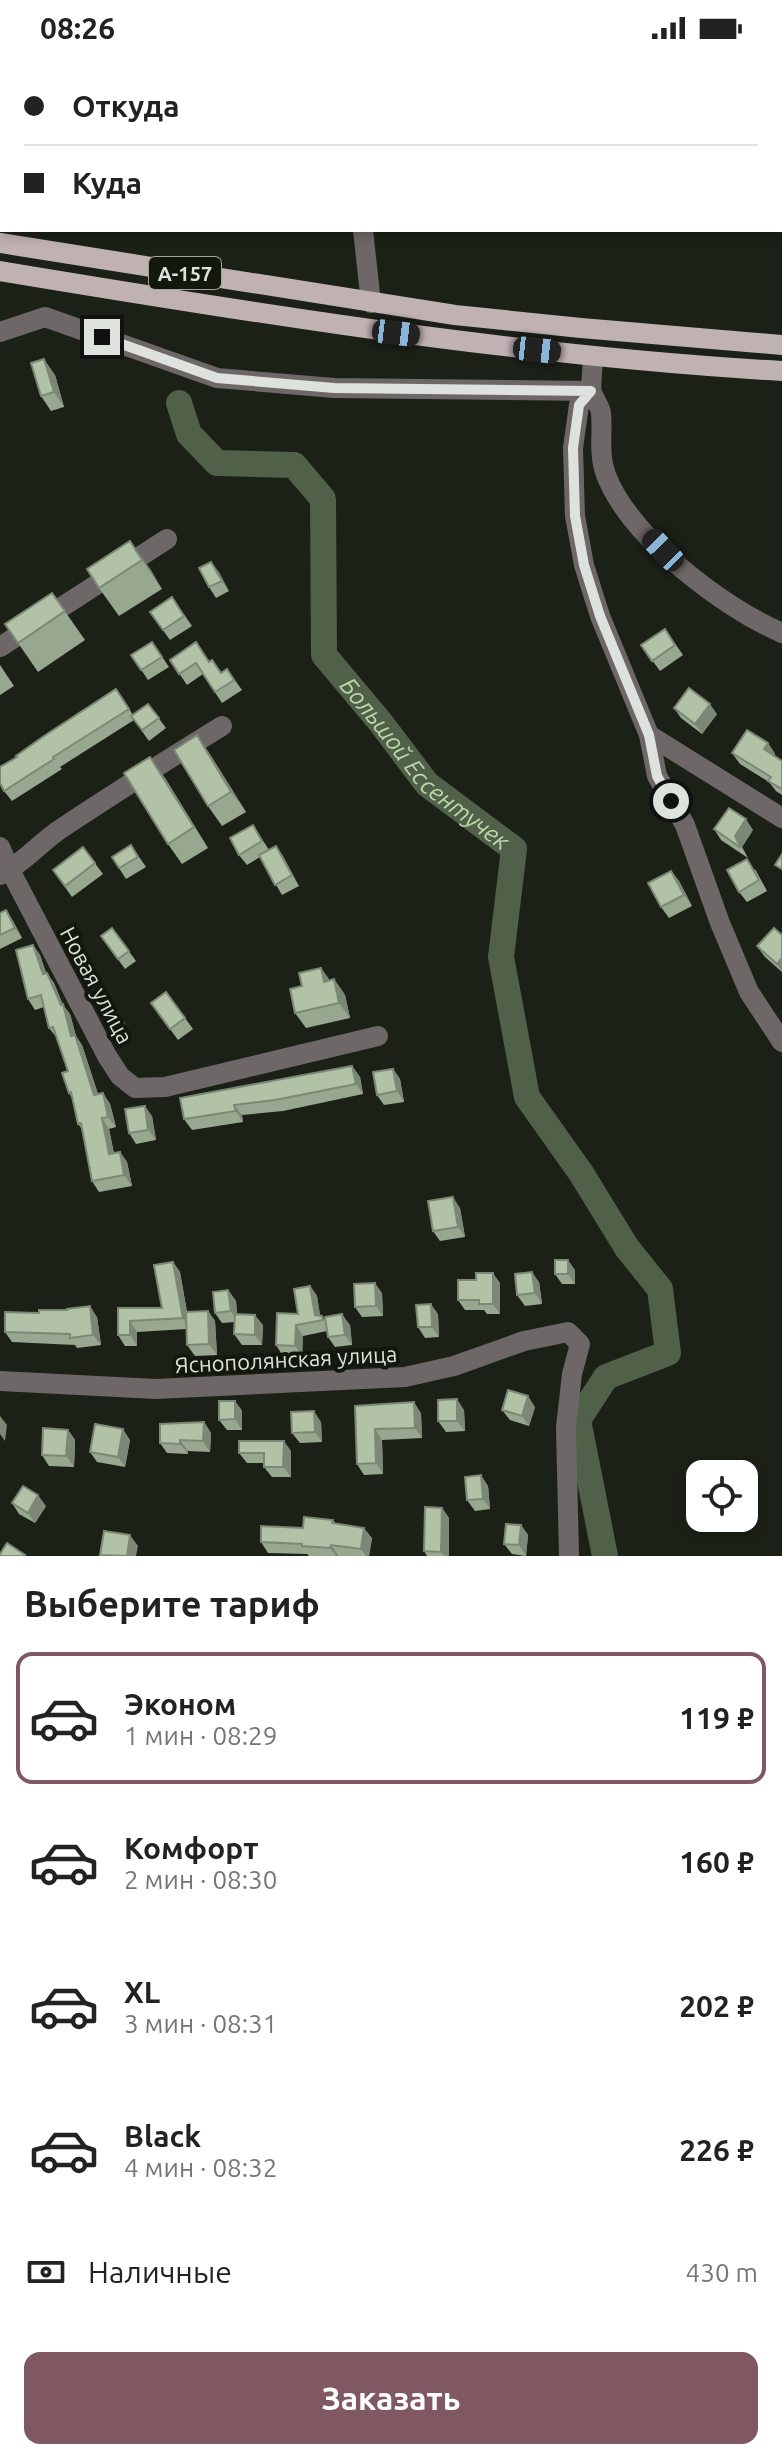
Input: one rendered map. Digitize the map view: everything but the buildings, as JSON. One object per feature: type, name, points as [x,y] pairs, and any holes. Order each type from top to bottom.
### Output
[{"type":"main road","name":"А-157","points":[[0,243],[455,315],[782,345]]},
{"type":"main road","name":"А-157","points":[[0,271],[368,330],[593,356],[782,371]]},
{"type":"street","points":[[363,232],[371,303]]},
{"type":"street","points":[[0,332],[45,317],[217,378],[334,388],[591,391]]},
{"type":"street","points":[[593,356],[591,391],[601,411],[600,438],[605,472],[619,501],[689,574],[725,602],[782,633]]},
{"type":"street","points":[[591,391],[579,405],[573,448],[577,528],[584,565],[600,616],[649,735],[657,776],[685,825],[749,992],[782,1042]]},
{"type":"street","points":[[0,647],[167,539]]},
{"type":"street","points":[[5,872],[53,834],[112,794],[222,726]]},
{"type":"street","points":[[649,735],[782,818]]},
{"type":"street","name":"Новая улица","points":[[0,847],[5,872],[107,1056],[120,1076],[135,1088],[165,1087],[378,1036]]},
{"type":"street","name":"Яснополянская улица","points":[[0,1381],[156,1389],[405,1377],[454,1366],[524,1341],[568,1332],[580,1344],[572,1374],[566,1427],[569,1556]]},
{"type":"waterway","name":"Большой Ессентучек","points":[[179,403],[189,434],[217,463],[294,465],[323,499],[324,655],[427,784],[514,849],[501,957],[527,1097],[581,1173],[627,1248],[660,1289],[668,1353],[606,1377],[578,1420],[605,1556]]},
{"type":"route","points":[[102,337],[217,378],[334,388],[591,391],[579,405],[573,448],[575,516],[584,565],[600,616],[649,735],[657,776],[671,801]]}]
